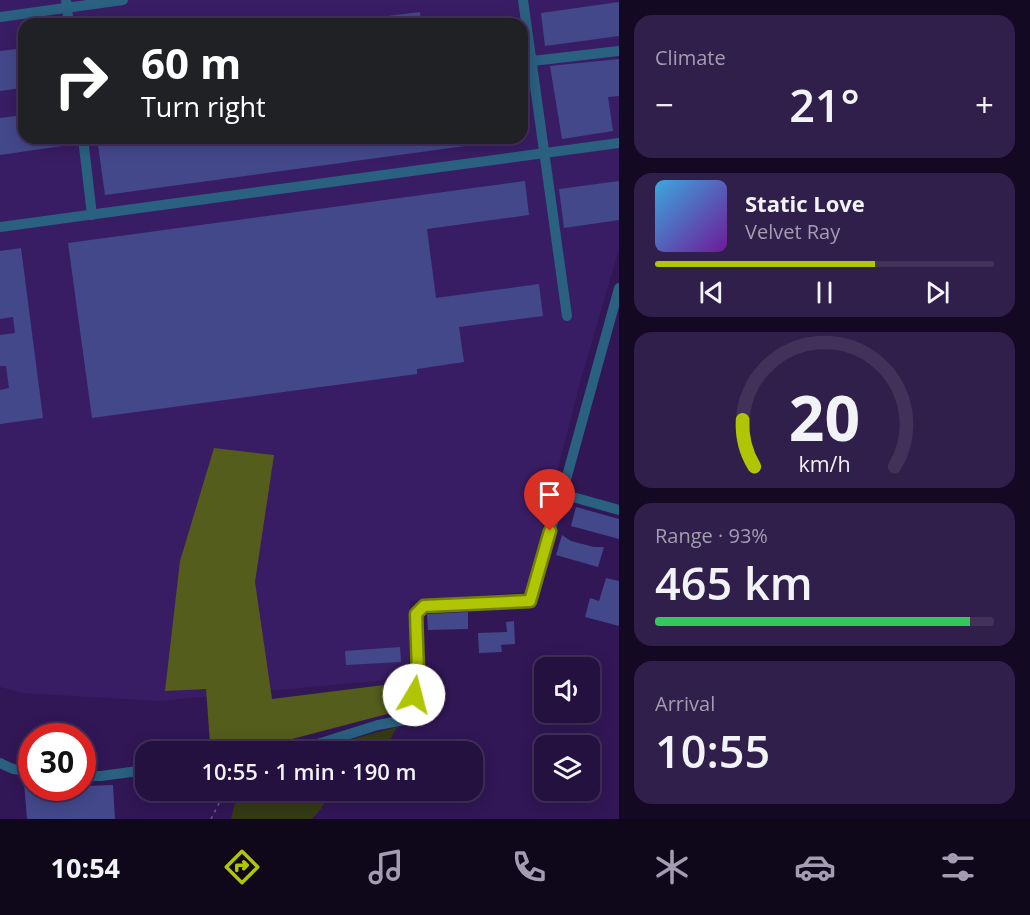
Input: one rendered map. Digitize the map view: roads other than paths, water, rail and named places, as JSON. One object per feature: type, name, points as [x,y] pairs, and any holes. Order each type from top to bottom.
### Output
[{"type":"street","points":[[0,17],[67,4],[123,0]]},
{"type":"street","points":[[523,0],[526,18]]},
{"type":"street","points":[[528,34],[567,316]]},
{"type":"street","points":[[532,62],[619,51]]},
{"type":"street","points":[[84,144],[92,215]]},
{"type":"street","points":[[0,227],[619,144]]},
{"type":"street","points":[[327,741],[378,725],[404,720],[409,716],[418,673],[416,614],[418,610],[424,606],[530,601],[619,288]]},
{"type":"street","points":[[562,494],[619,510]]},
{"type":"street","points":[[0,764],[18,769]]},
{"type":"street","points":[[96,776],[135,772]]}]
